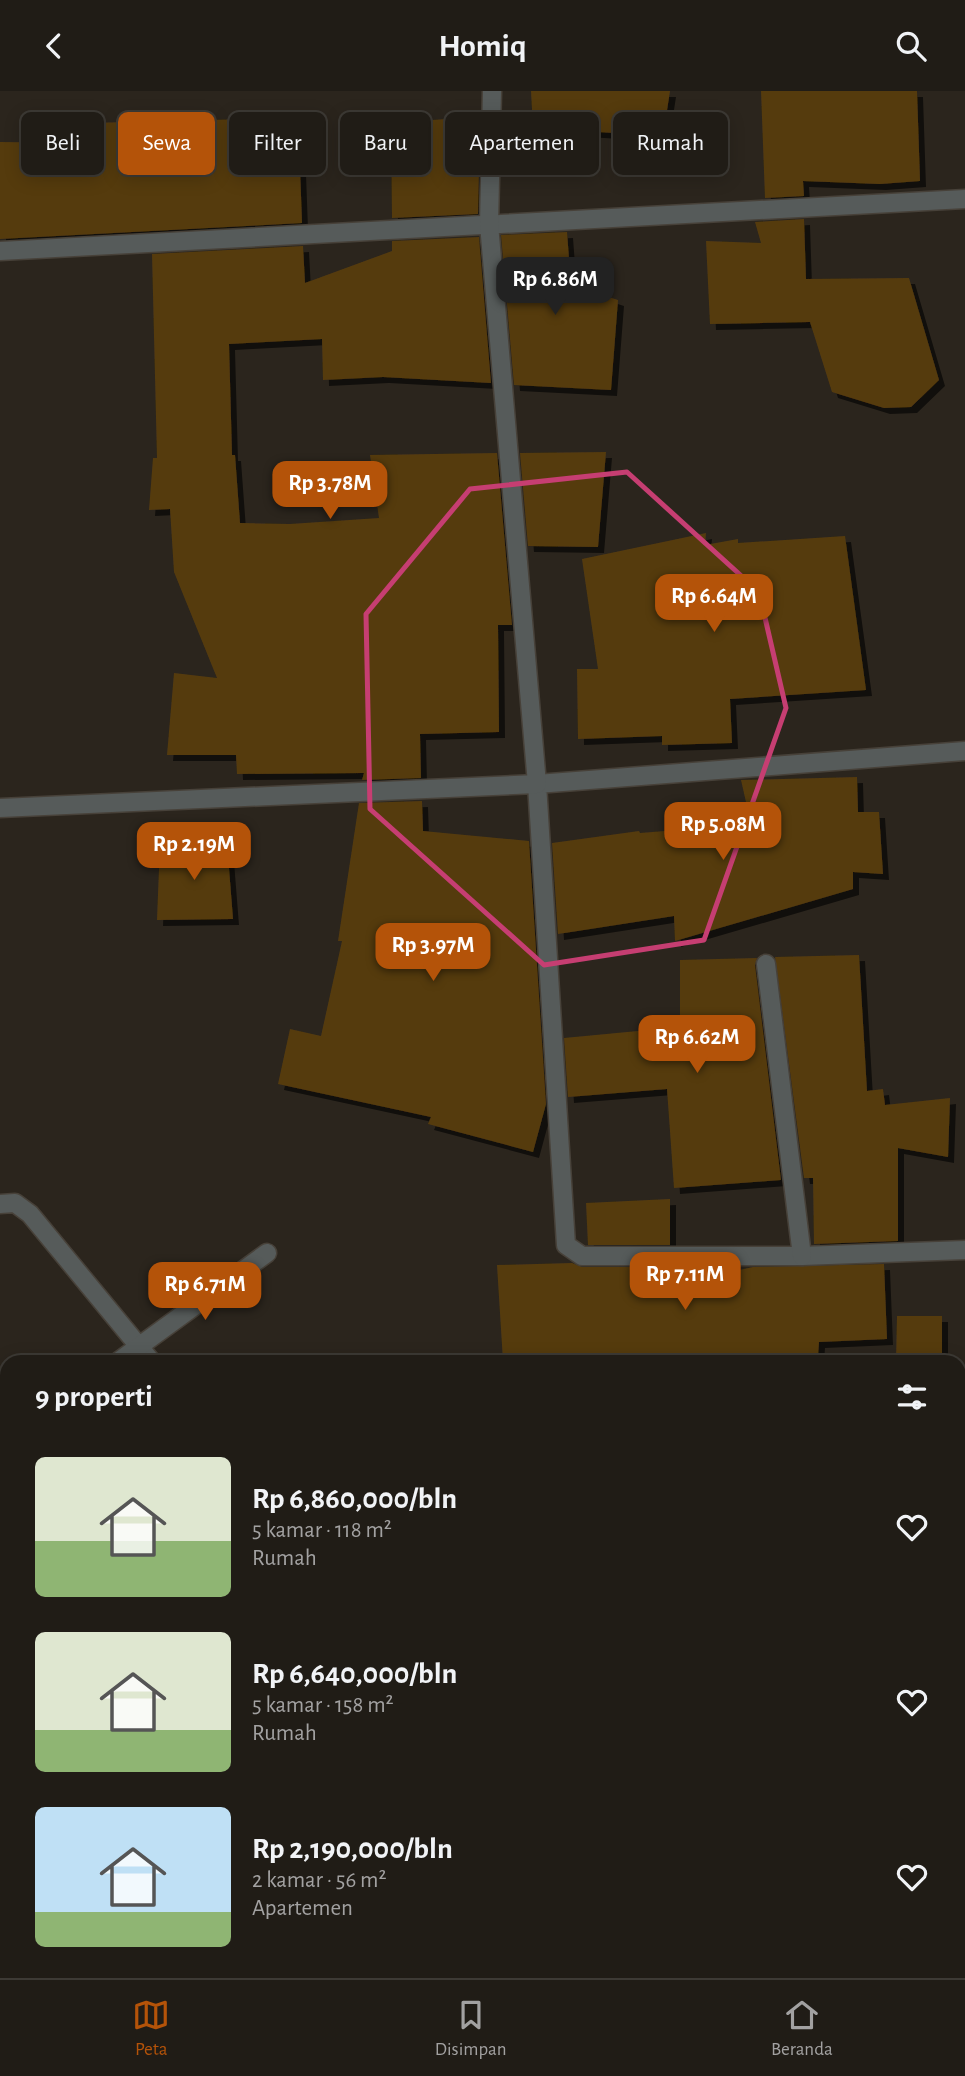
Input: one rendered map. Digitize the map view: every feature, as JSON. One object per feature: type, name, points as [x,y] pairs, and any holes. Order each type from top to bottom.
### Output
[{"type":"street","points":[[492,91],[489,224],[537,784],[566,1245],[582,1256],[802,1256],[965,1249]]},
{"type":"street","points":[[0,251],[965,199]]},
{"type":"street","points":[[0,808],[537,784],[965,751]]},
{"type":"street","points":[[766,964],[802,1256]]},
{"type":"street","points":[[0,1204],[15,1203],[30,1214],[146,1355]]},
{"type":"street","points":[[127,1355],[267,1253]]},
{"type":"highlighted area","points":[[627,472],[759,592],[786,708],[704,940],[544,965],[370,809],[366,614],[470,489]]},
{"type":"building","points":[[531,91],[670,91],[667,112],[613,112],[613,133],[599,132],[599,112],[532,112]]},
{"type":"building","points":[[761,91],[917,91],[920,181],[880,184],[803,181],[804,196],[765,198]]},
{"type":"building","points":[[229,119],[229,175],[300,175],[302,223],[0,239],[0,142],[21,142],[21,175],[104,175],[104,123],[118,122],[118,175],[215,175],[215,120]]},
{"type":"building","points":[[445,119],[445,175],[479,175],[478,214],[392,218],[392,175],[431,175],[431,120]]},
{"type":"building","points":[[804,219],[806,279],[909,278],[939,380],[911,407],[884,408],[832,392],[810,322],[710,324],[706,241],[761,243],[755,222]]},
{"type":"building","points":[[567,232],[571,285],[618,300],[611,390],[514,385],[501,235]]},
{"type":"building","points":[[479,237],[491,383],[383,377],[323,380],[322,339],[229,344],[232,455],[235,455],[240,523],[290,524],[379,518],[370,455],[497,453],[512,625],[498,625],[499,732],[420,734],[421,778],[362,780],[364,773],[237,774],[236,755],[167,755],[174,673],[217,678],[174,572],[170,509],[149,510],[153,458],[157,458],[152,254],[303,246],[305,283],[392,251],[392,241]]},
{"type":"building","points":[[606,452],[598,547],[528,546],[520,453]]},
{"type":"building","points":[[706,533],[705,545],[738,539],[738,543],[845,536],[866,690],[730,699],[732,743],[662,745],[662,736],[578,739],[577,669],[598,669],[582,559]]},
{"type":"building","points":[[857,777],[858,812],[879,812],[883,874],[853,872],[853,889],[675,941],[674,916],[558,934],[552,843],[639,831],[751,824],[741,780]]},
{"type":"building","points":[[422,801],[423,831],[529,841],[546,1104],[533,1152],[428,1124],[431,1117],[278,1084],[290,1029],[321,1036],[342,941],[338,941],[359,803]]},
{"type":"building","points":[[160,843],[227,843],[233,919],[157,920]]},
{"type":"building","points":[[859,955],[867,1091],[883,1089],[885,1105],[950,1098],[948,1157],[898,1148],[898,1241],[814,1244],[813,1178],[804,1178],[775,957]]},
{"type":"building","points":[[757,958],[755,965],[781,1180],[674,1188],[667,1089],[568,1097],[564,1038],[680,1027],[680,960]]},
{"type":"building","points":[[670,1199],[670,1245],[588,1245],[586,1203]]},
{"type":"building","points":[[572,1263],[582,1267],[670,1267],[670,1285],[753,1267],[884,1264],[887,1339],[819,1342],[818,1355],[503,1355],[497,1265]]},
{"type":"building","points":[[897,1316],[942,1316],[942,1355],[896,1355]]}]
